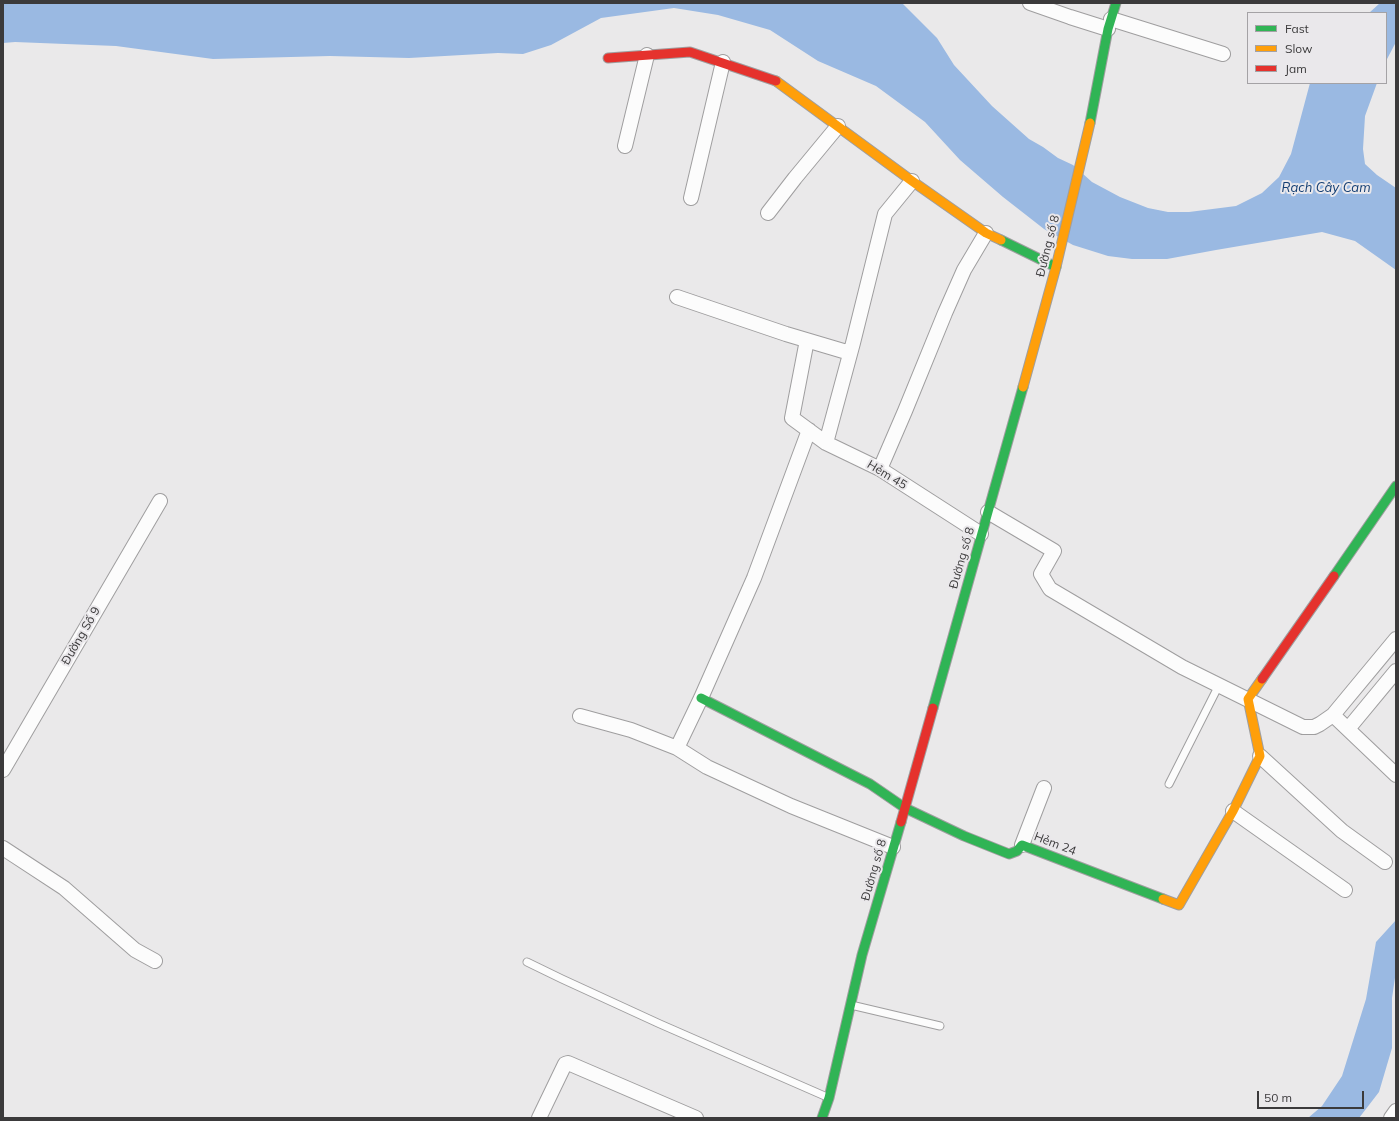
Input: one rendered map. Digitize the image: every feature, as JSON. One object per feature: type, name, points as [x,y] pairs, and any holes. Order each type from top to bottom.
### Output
[{"type":"street","points":[[1030,3],[1070,17],[1110,24],[1223,54]]},
{"type":"street","name":"Đường số 8","points":[[822,1118],[829,1098],[862,955],[905,808],[1056,267],[1088,135],[1110,24],[1116,3]]},
{"type":"street","points":[[608,58],[690,52],[774,79],[986,234],[1056,267]]},
{"type":"street","points":[[625,146],[647,55]]},
{"type":"street","points":[[691,198],[723,62]]},
{"type":"street","points":[[768,213],[838,126]]},
{"type":"street","points":[[826,443],[885,214],[912,181]]},
{"type":"street","points":[[880,469],[964,270],[986,234]]},
{"type":"street","points":[[676,297],[850,353]]},
{"type":"street","name":"Hẻm 45","points":[[807,340],[792,418],[826,443],[880,469],[981,534]]},
{"type":"street","points":[[677,748],[701,698],[754,578],[809,430]]},
{"type":"street","points":[[1385,862],[1342,831],[1260,756],[1248,699],[1396,486]]},
{"type":"street","name":"Đường Số 9","points":[[3,770],[160,501]]},
{"type":"street","points":[[988,512],[1054,551],[1041,574],[1050,589],[1182,667],[1303,727],[1314,727],[1333,716],[1396,639]]},
{"type":"street","points":[[1348,729],[1394,676]]},
{"type":"street","points":[[701,698],[870,784],[905,808]]},
{"type":"street","points":[[580,716],[631,730],[677,748],[707,767],[791,806],[893,847]]},
{"type":"street","points":[[1333,716],[1396,775]]},
{"type":"street","points":[[1260,756],[1233,811],[1345,890]]},
{"type":"street","points":[[1022,845],[1044,788]]},
{"type":"street","name":"Hẻm 24","points":[[905,808],[964,836],[1009,854],[1017,851],[1022,845],[1179,905],[1233,811]]},
{"type":"street","points":[[3,848],[64,888],[135,950],[155,961]]},
{"type":"street","points":[[539,1118],[565,1064],[568,1063],[696,1118]]},
{"type":"street","points":[[1392,1118],[1396,1111]]},
{"type":"lane","points":[[1169,784],[1219,685]]},
{"type":"lane","points":[[527,962],[660,1024],[829,1098]]},
{"type":"lane","points":[[851,1005],[940,1026]]},
{"type":"water","name":"Rạch Cây Cam","points":[[3,3],[902,3],[937,38],[954,65],[992,106],[1029,139],[1058,158],[1073,165],[1092,182],[1120,197],[1148,208],[1168,212],[1189,212],[1236,206],[1262,193],[1279,177],[1291,154],[1310,84],[1377,84],[1365,116],[1363,149],[1365,164],[1377,175],[1396,188],[1396,270],[1355,241],[1322,232],[1167,259],[1132,259],[1108,256],[1073,245],[1044,229],[1003,197],[960,160],[925,122],[876,86],[818,61],[770,30],[718,15],[674,8],[601,18],[551,45],[523,54],[498,53],[409,58],[330,56],[213,59],[116,46],[15,42],[3,43]]},
{"type":"water","points":[[1380,3],[1396,3],[1396,42],[1387,59],[1387,12],[1370,12]]},
{"type":"water","points":[[1396,920],[1396,971],[1392,998],[1392,1048],[1379,1092],[1359,1118],[1308,1118],[1322,1106],[1342,1076],[1366,999],[1376,942]]},
{"type":"traffic: fast","points":[[1090,123],[1108,29],[1116,3]]},
{"type":"traffic: fast","points":[[1001,240],[1056,267]]},
{"type":"traffic: fast","points":[[933,708],[1023,387]]},
{"type":"traffic: fast","points":[[1334,576],[1396,486]]},
{"type":"traffic: fast","points":[[701,698],[870,784],[905,808],[964,836],[1009,854],[1017,851],[1022,845],[1163,899]]},
{"type":"traffic: fast","points":[[822,1118],[829,1098],[862,955],[901,822]]},
{"type":"traffic: slow","points":[[776,81],[912,181],[986,233],[1001,240]]},
{"type":"traffic: slow","points":[[1023,387],[1056,267],[1090,123]]},
{"type":"traffic: slow","points":[[1163,899],[1179,905],[1233,811],[1260,756],[1248,699],[1262,679]]},
{"type":"traffic: jam","points":[[608,58],[690,52],[776,81]]},
{"type":"traffic: jam","points":[[1262,679],[1334,576]]},
{"type":"traffic: jam","points":[[901,822],[933,708]]}]
